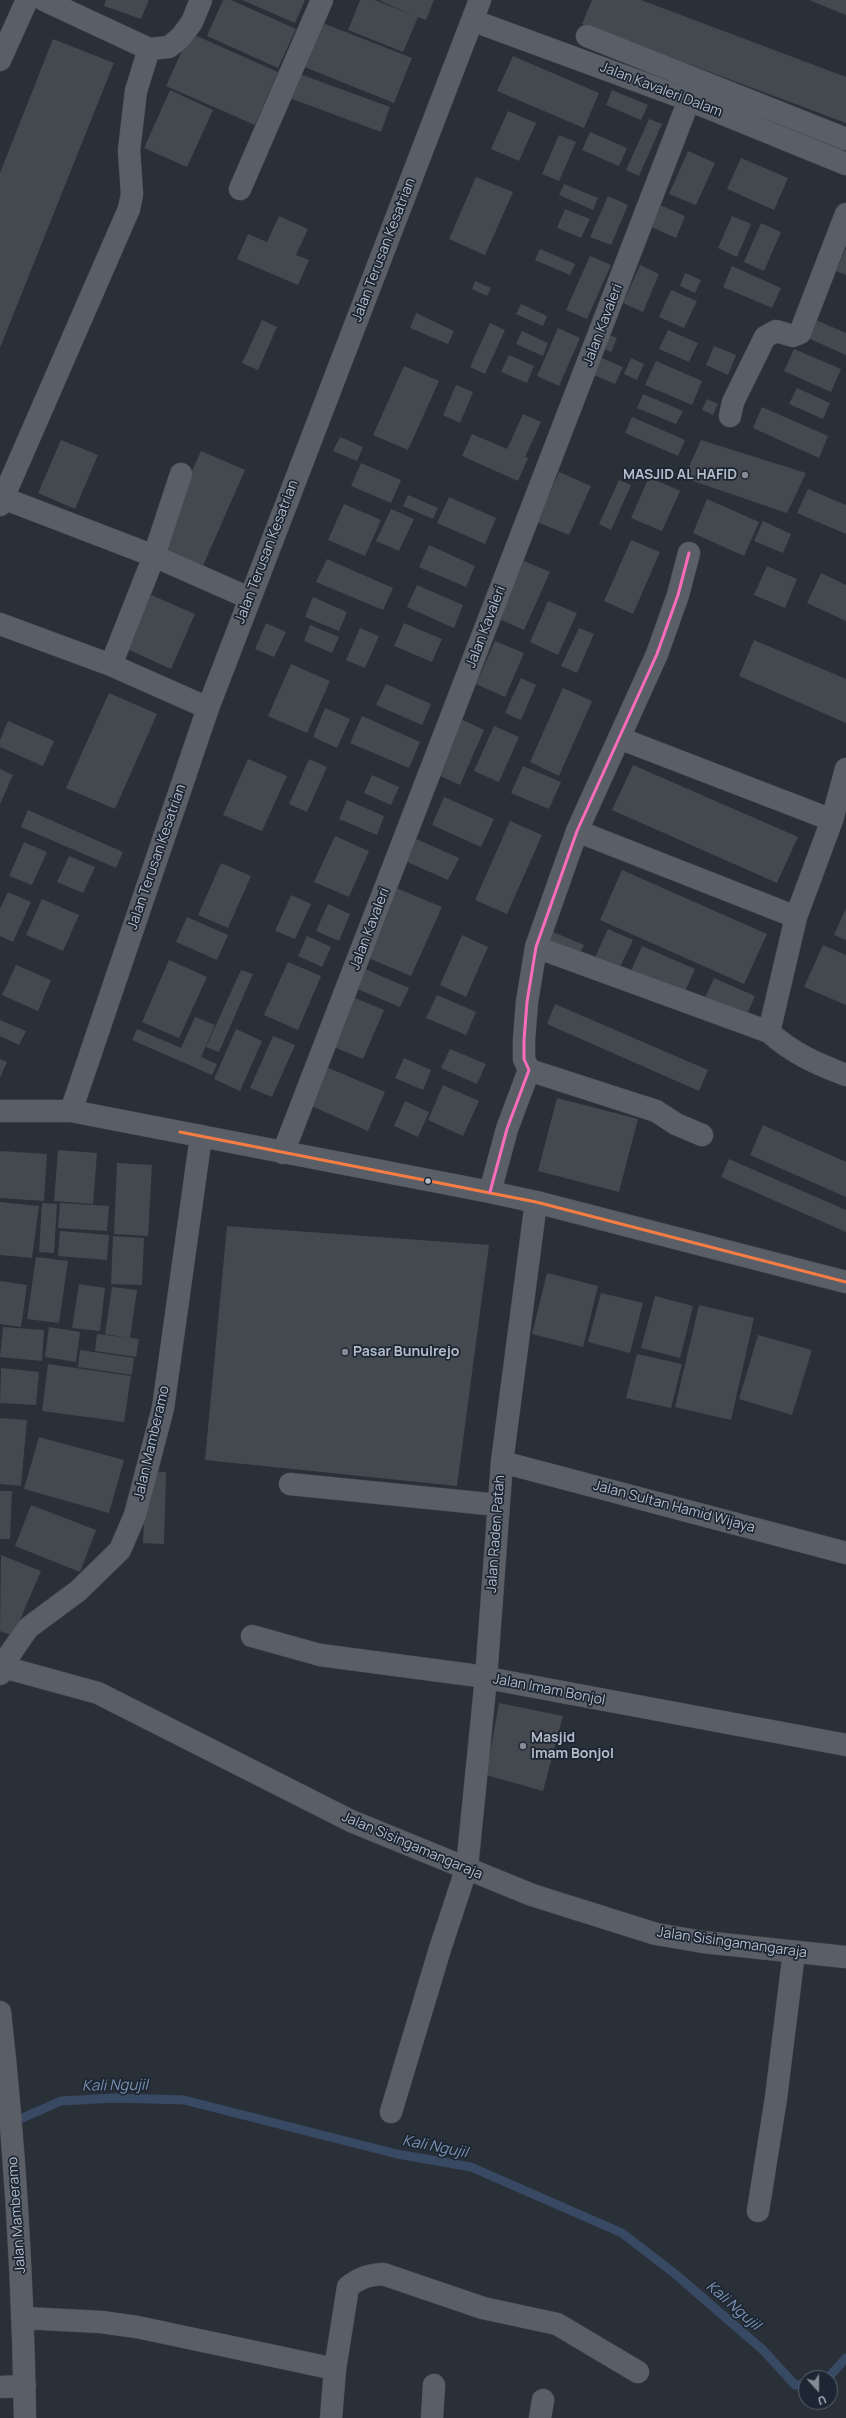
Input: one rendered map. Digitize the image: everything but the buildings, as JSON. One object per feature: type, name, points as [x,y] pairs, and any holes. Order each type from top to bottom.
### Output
[{"type":"street","points":[[0,60],[27,0]]},
{"type":"street","points":[[44,0],[149,49],[169,47],[181,37],[192,22],[201,0]]},
{"type":"street","points":[[240,189],[322,0]]},
{"type":"street","name":"Jalan Terusan Kesatrian","points":[[71,1111],[208,708],[249,598],[474,21],[480,0]]},
{"type":"street","name":"Jalan Kavaleri Dalam","points":[[474,21],[690,100],[846,164]]},
{"type":"street","points":[[587,36],[846,139]]},
{"type":"street","points":[[149,49],[136,91],[129,150],[132,194],[129,209],[2,502],[154,556],[249,598]]},
{"type":"street","name":"Jalan Kavaleri","points":[[283,1153],[690,100]]},
{"type":"street","points":[[730,416],[733,402],[765,337],[776,331],[793,336],[800,333],[846,214]]},
{"type":"street","points":[[111,665],[154,556],[181,474]]},
{"type":"street","points":[[490,1192],[507,1129],[529,1070],[524,1059],[524,1040],[527,1002],[536,946],[577,831],[657,654],[678,595],[689,553]]},
{"type":"street","points":[[0,624],[111,665],[208,708]]},
{"type":"street","points":[[619,738],[832,820]]},
{"type":"street","points":[[769,1032],[796,917],[832,820],[846,769]]},
{"type":"street","points":[[577,831],[796,917]]},
{"type":"street","points":[[536,946],[769,1032],[785,1047],[812,1062],[846,1075]]},
{"type":"street","points":[[529,1070],[656,1111],[676,1124],[702,1135]]},
{"type":"street","points":[[0,1111],[71,1111],[490,1192],[536,1202],[846,1282]]},
{"type":"street","name":"Jalan Mamberamo","points":[[0,1669],[28,1628],[78,1591],[120,1550],[135,1515],[163,1408],[201,1136]]},
{"type":"street","name":"Jalan Raden Patah","points":[[391,2112],[440,1949],[467,1867],[486,1678],[502,1462],[536,1202]]},
{"type":"street","name":"Jalan Sultan Hamid Wijaya","points":[[502,1462],[846,1553]]},
{"type":"street","points":[[290,1484],[498,1505]]},
{"type":"street","name":"Jalan Imam Bonjol","points":[[252,1636],[320,1655],[486,1678],[846,1746]]},
{"type":"street","name":"Jalan Sisingamangaraja","points":[[0,1669],[98,1693],[351,1821],[467,1867],[481,1875],[532,1895],[656,1934],[703,1942],[846,1957]]},
{"type":"street","points":[[758,2211],[776,2098],[794,1952]]},
{"type":"street","name":"Jalan Mamberamo","points":[[0,2012],[6,2061],[17,2190],[24,2318],[25,2418]]},
{"type":"street","points":[[330,2418],[335,2369],[348,2287],[359,2278],[383,2274],[483,2308],[557,2324],[638,2372]]},
{"type":"street","points":[[24,2318],[101,2322],[136,2327],[335,2369]]},
{"type":"street","points":[[432,2418],[434,2385]]},
{"type":"street","points":[[0,2387],[25,2386]]},
{"type":"waterway","name":"Kali Ngujil","points":[[0,2128],[61,2101],[115,2098],[184,2100],[397,2154],[471,2167],[622,2233],[674,2273],[763,2350],[795,2385],[798,2385]]},
{"type":"waterway","name":"Kali Ngujil","points":[[835,2370],[846,2358]]},
{"type":"transit line","points":[[490,1192],[507,1129],[529,1070],[524,1059],[524,1040],[527,1002],[536,947],[577,831],[657,654],[678,595],[689,553]]},
{"type":"transit line","points":[[180,1132],[536,1202],[846,1282]]},
{"type":"place","name":"MASJID AL HAFID","points":[[745,475]]},
{"type":"place","name":"Pasar Bunulrejo","points":[[345,1352]]},
{"type":"place","name":"Masjid Imam Bonjol","points":[[523,1746]]}]
